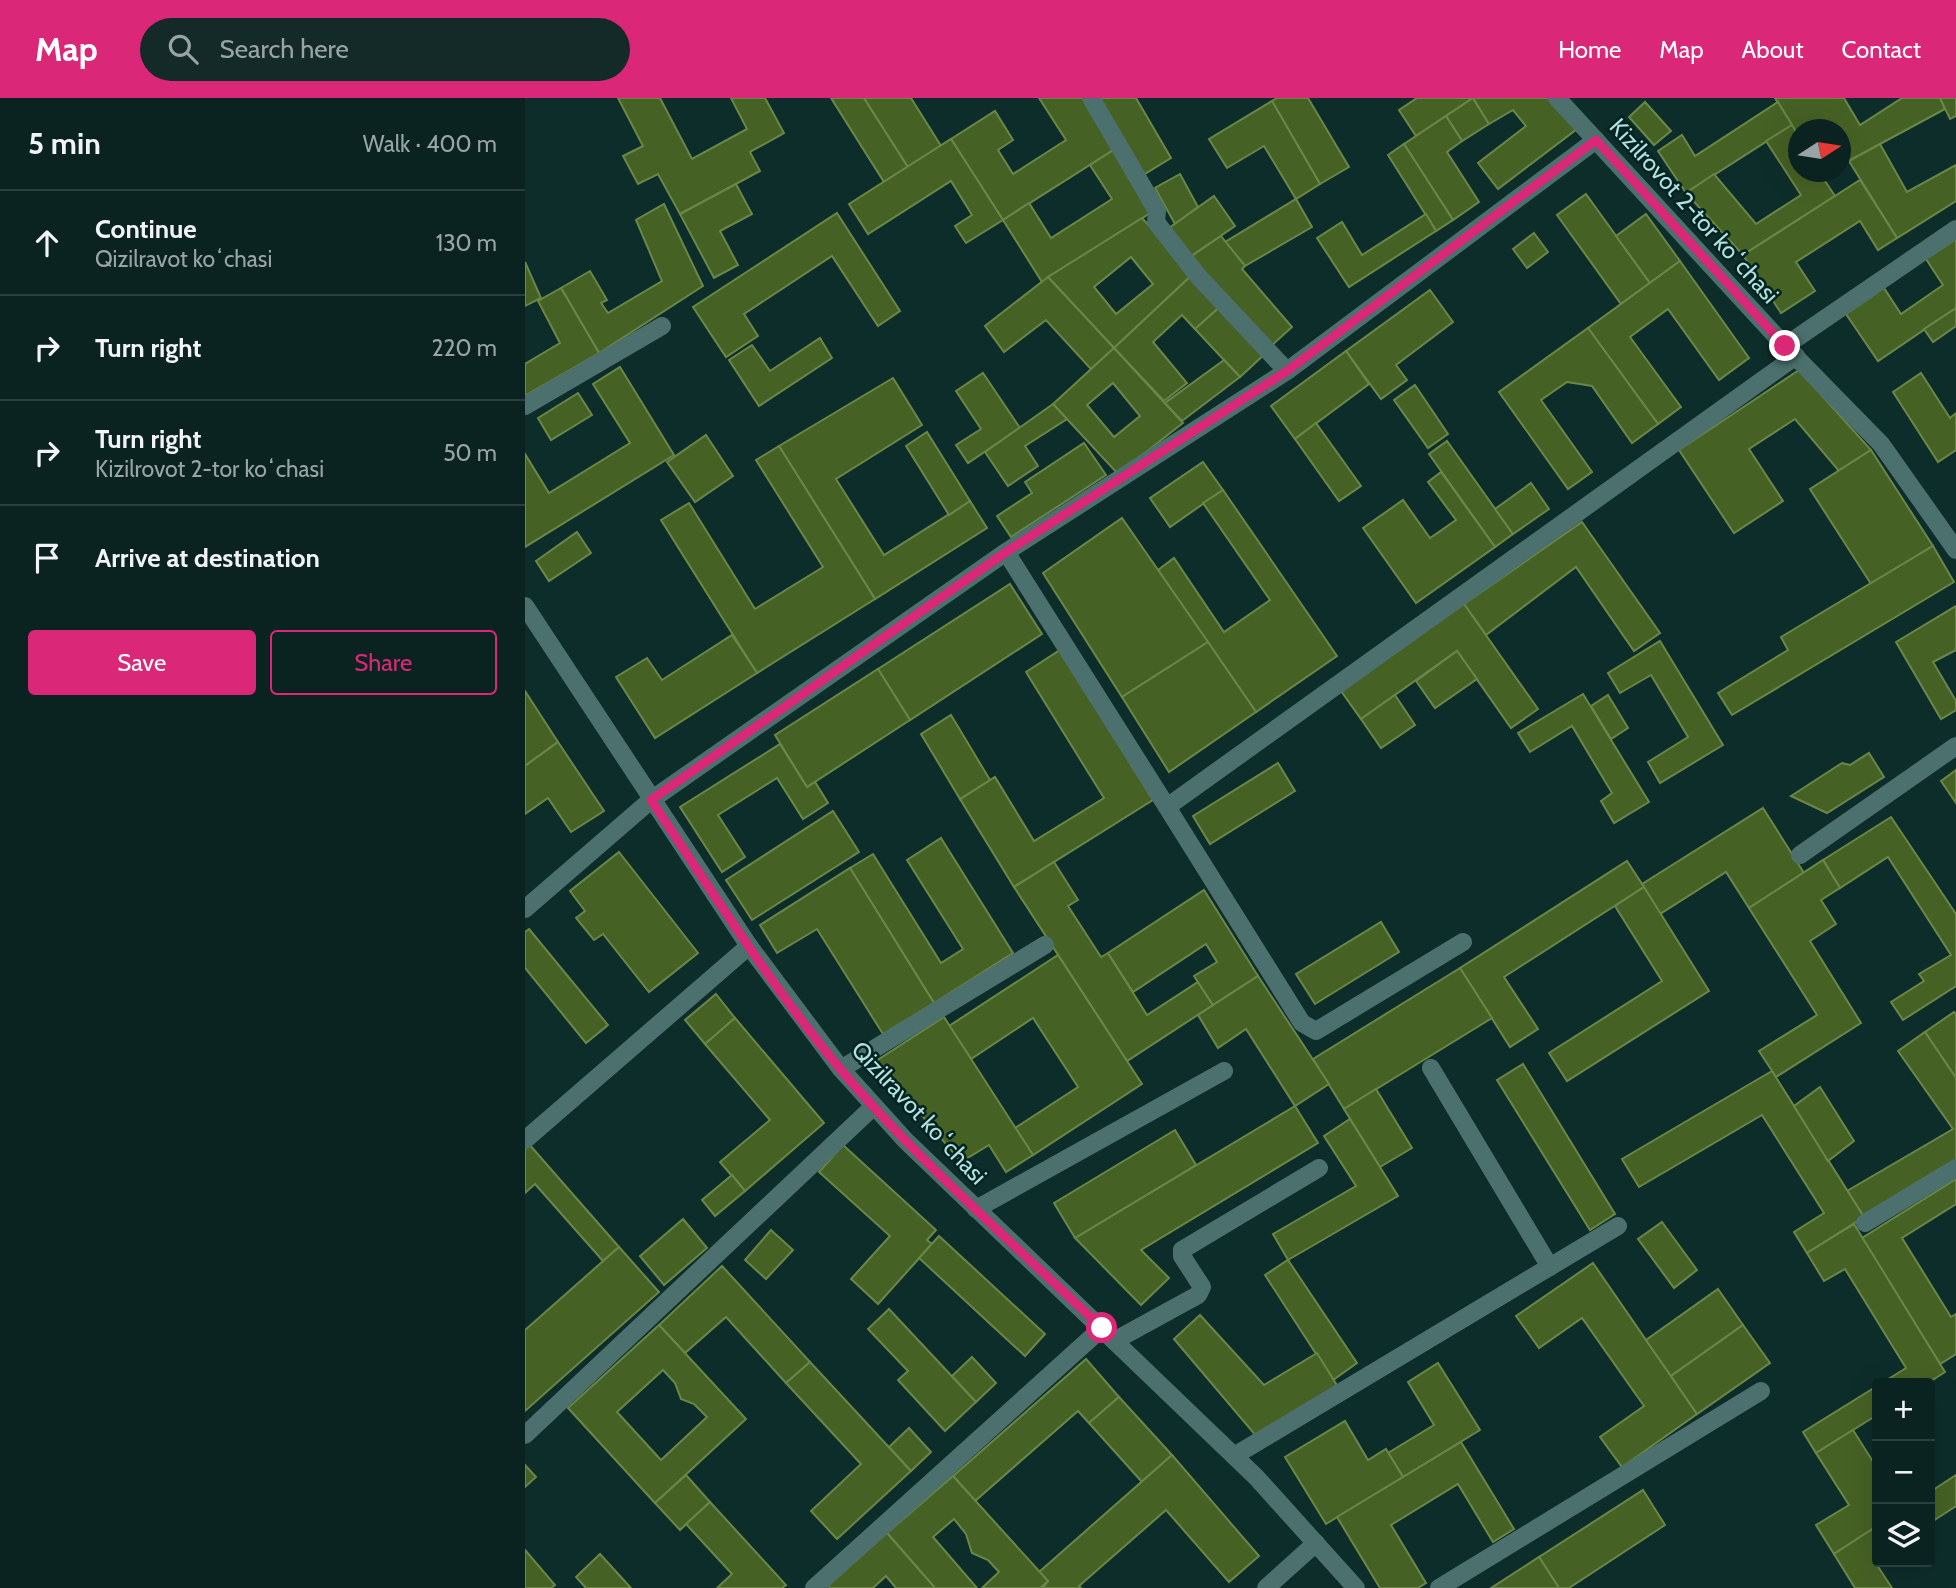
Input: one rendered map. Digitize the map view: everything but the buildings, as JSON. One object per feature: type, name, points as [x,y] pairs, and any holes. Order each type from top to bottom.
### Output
[{"type":"street","points":[[1091,98],[1157,211],[1156,222],[1198,276],[1287,371]]},
{"type":"street","name":"Kizilrovot 2-tor koʻchasi","points":[[1557,98],[1790,351],[1881,444],[1956,550]]},
{"type":"street","points":[[525,909],[651,800],[1006,552],[1287,371],[1596,140]]},
{"type":"street","points":[[1167,807],[1956,229]]},
{"type":"street","points":[[525,406],[662,326]]},
{"type":"street","points":[[1006,552],[1303,1023],[1315,1031],[1463,942]]},
{"type":"street","name":"Qizilravot koʻchasi","points":[[526,611],[749,946],[841,1069],[976,1209],[1234,1456],[1356,1588]]},
{"type":"street","points":[[1800,855],[1956,746]]},
{"type":"street","points":[[841,1069],[1045,945]]},
{"type":"street","points":[[525,1140],[749,946]]},
{"type":"street","points":[[1431,1068],[1550,1267]]},
{"type":"street","points":[[976,1209],[1224,1071]]},
{"type":"street","points":[[525,1435],[874,1106]]},
{"type":"street","points":[[814,1588],[1108,1334],[1198,1295],[1202,1287],[1182,1256],[1182,1250],[1319,1168]]},
{"type":"street","points":[[1865,1223],[1956,1168]]},
{"type":"street","points":[[1234,1456],[1618,1226]]},
{"type":"street","points":[[1439,1588],[1761,1391]]},
{"type":"street","points":[[1266,1588],[1316,1543]]},
{"type":"route","points":[[1102,1328],[905,1140],[841,1069],[749,946],[651,800],[1006,552],[1287,371],[1596,140],[1785,346]]}]
